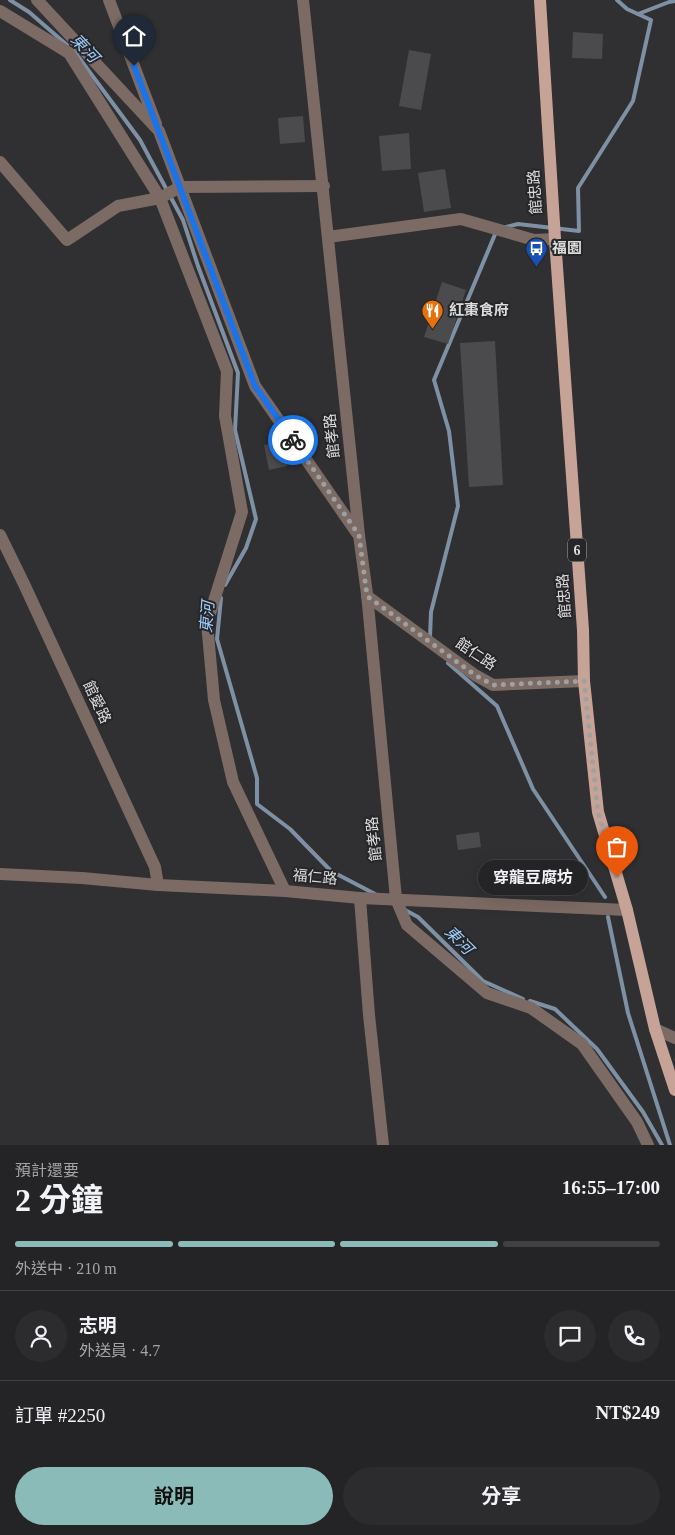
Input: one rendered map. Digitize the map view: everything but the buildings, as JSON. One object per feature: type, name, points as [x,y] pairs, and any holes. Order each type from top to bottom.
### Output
[{"type":"main road","name":"館忠路","points":[[540,0],[583,630],[584,681],[598,812],[627,910],[654,1030],[675,1090]]},
{"type":"street","points":[[37,0],[159,131]]},
{"type":"street","points":[[109,0],[255,386],[359,535]]},
{"type":"street","name":"館孝路","points":[[303,0],[367,596],[396,898],[407,925],[488,993],[531,1008],[582,1044],[637,1122],[648,1145]]},
{"type":"street","points":[[0,11],[69,54],[160,198],[227,372],[225,416],[242,512],[207,623],[214,700],[234,782],[286,891]]},
{"type":"street","points":[[0,162],[66,240],[118,206],[160,198],[180,187],[324,186]]},
{"type":"street","points":[[328,237],[461,219],[534,240],[555,239]]},
{"type":"street","name":"館愛路","points":[[0,535],[155,867],[158,885]]},
{"type":"street","name":"館仁路","points":[[367,596],[475,675],[493,685],[584,681]]},
{"type":"street","name":"福仁路","points":[[0,874],[82,878],[158,885],[286,891],[360,898],[396,898],[627,910]]},
{"type":"street","points":[[360,898],[369,1016],[383,1145]]},
{"type":"street","points":[[654,1030],[675,1038]]},
{"type":"waterway","name":"東河","points":[[10,0],[29,12],[67,45]]},
{"type":"waterway","points":[[506,227],[518,224],[579,231],[578,188],[633,101],[651,20],[627,9],[617,0]]},
{"type":"waterway","points":[[638,14],[675,1]]},
{"type":"waterway","name":"東河","points":[[74,51],[140,140],[183,220],[238,373],[235,430],[256,519],[246,548],[225,585]]},
{"type":"waterway","points":[[430,637],[431,612],[458,506],[449,431],[434,380],[496,232]]},
{"type":"waterway","name":"東河","points":[[221,598],[217,639],[257,778],[257,804],[290,829],[331,871],[375,894]]},
{"type":"waterway","points":[[448,663],[497,706],[533,789],[605,897]]},
{"type":"waterway","name":"東河","points":[[405,910],[418,917],[483,981],[523,999]]},
{"type":"waterway","points":[[608,917],[628,1013],[670,1145]]},
{"type":"waterway","name":"東河","points":[[530,1001],[555,1009],[597,1049],[643,1112],[662,1145]]},
{"type":"way so far","points":[[293,440],[359,535],[367,596],[475,675],[493,685],[584,681],[598,812],[617,877]]},
{"type":"place","name":"福園","points":[[536,267]]},
{"type":"place","name":"紅棗食府","points":[[433,329]]},
{"type":"place","name":"穿龍豆腐坊","points":[[617,877]]},
{"type":"route","points":[[134,66],[255,386],[293,440]]}]
